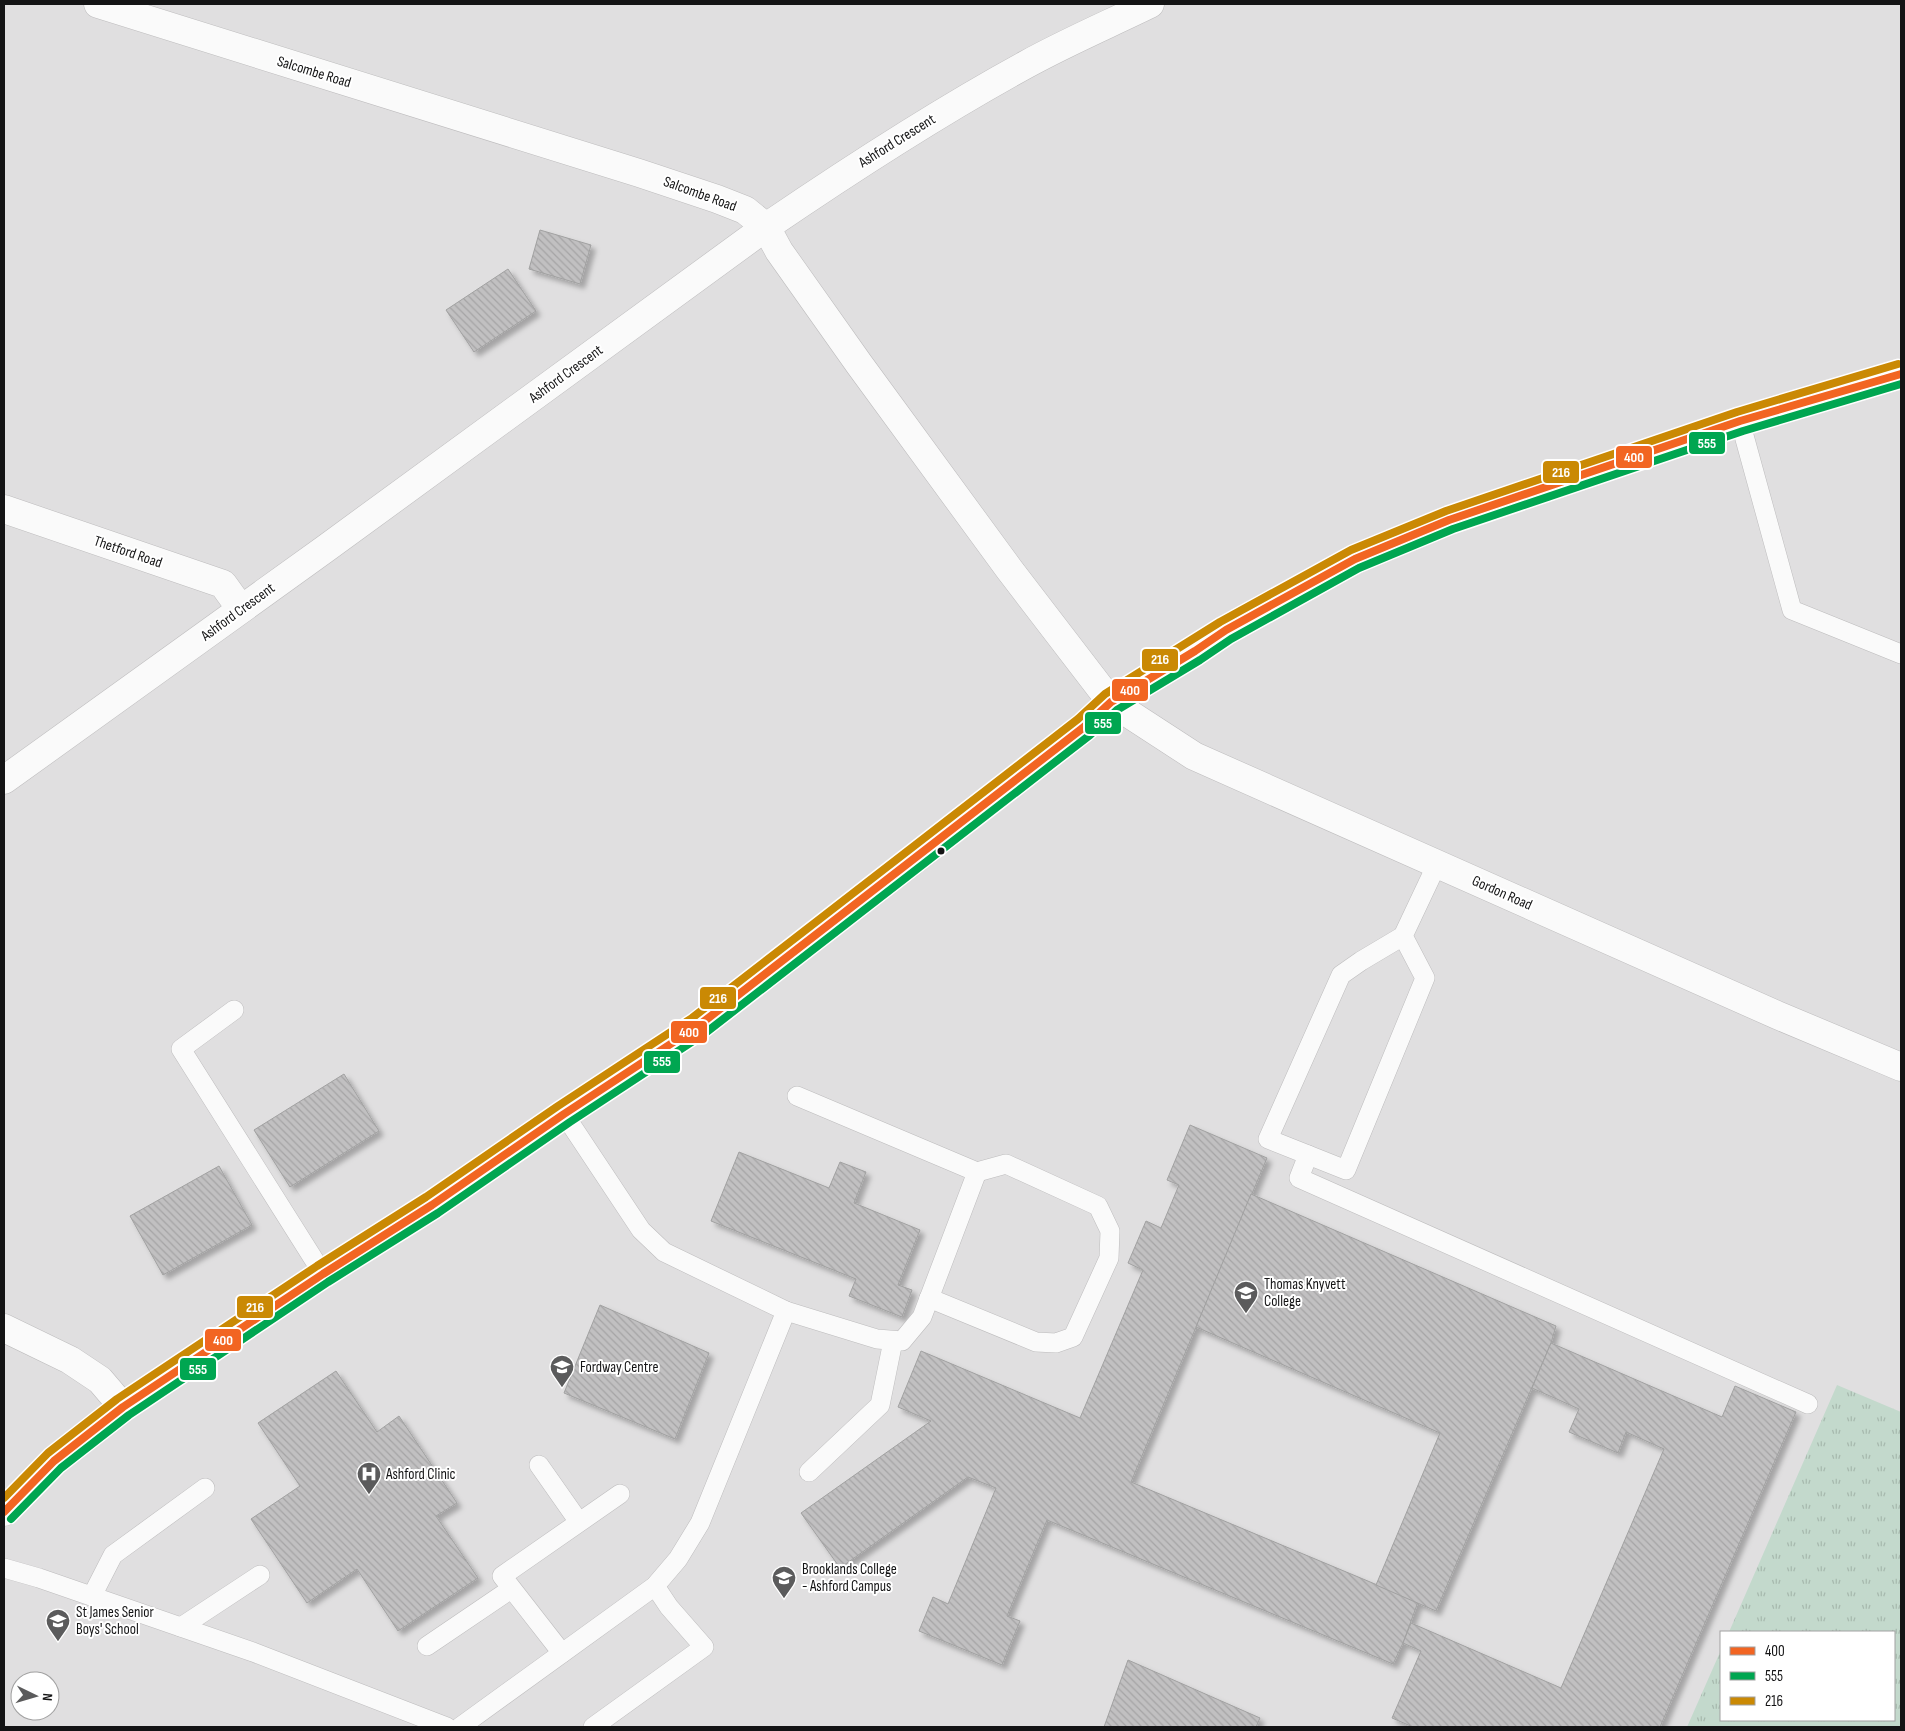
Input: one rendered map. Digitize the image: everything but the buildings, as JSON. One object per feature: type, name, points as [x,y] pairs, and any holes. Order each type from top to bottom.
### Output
[{"type":"street","name":"Salcombe Road","points":[[98,4],[717,198],[745,210],[766,227],[779,251],[859,364],[1009,569],[1111,702]]},
{"type":"street","name":"Ashford Crescent","points":[[4,780],[766,227],[833,181],[944,112],[1028,63],[1150,4]]},
{"type":"street","points":[[4,1512],[54,1461],[123,1407],[323,1274],[432,1205],[564,1114],[698,1026],[1084,727],[1111,702],[1226,630],[1355,559],[1449,520],[1740,422],[1901,374]]},
{"type":"street","name":"Thetford Road","points":[[4,509],[223,584],[241,609]]},
{"type":"street","name":"Gordon Road","points":[[1111,702],[1194,756],[1777,1015],[1901,1067]]},
{"type":"street","points":[[4,1328],[70,1360],[100,1380],[123,1407]]},
{"type":"lane","points":[[1740,422],[1792,610],[1901,654]]},
{"type":"lane","points":[[1403,936],[1425,978],[1346,1170],[1268,1139],[1341,976],[1361,961],[1403,936],[1436,864]]},
{"type":"lane","points":[[234,1010],[180,1049],[323,1274]]},
{"type":"lane","points":[[797,1096],[977,1172],[1006,1164],[1098,1206],[1110,1231],[1109,1258],[1073,1337],[1056,1343],[1036,1342],[930,1298]]},
{"type":"lane","points":[[564,1114],[641,1230],[664,1252],[786,1311],[877,1340],[902,1341],[922,1317],[977,1172]]},
{"type":"lane","points":[[1308,1155],[1299,1178],[1808,1404]]},
{"type":"lane","points":[[460,1727],[654,1586],[678,1559],[700,1523],[786,1311]]},
{"type":"lane","points":[[809,1472],[880,1405],[893,1340]]},
{"type":"lane","points":[[539,1465],[579,1522]]},
{"type":"lane","points":[[92,1596],[113,1554],[205,1488]]},
{"type":"lane","points":[[562,1653],[502,1576],[620,1494]]},
{"type":"lane","points":[[4,1568],[92,1596],[253,1652],[447,1727]]},
{"type":"lane","points":[[181,1627],[260,1575]]},
{"type":"lane","points":[[593,1727],[704,1647],[669,1607],[654,1586]]},
{"type":"lane","points":[[427,1646],[511,1589]]},
{"type":"green space","points":[[1837,1385],[1901,1412],[1901,1727],[1687,1727],[1720,1652],[1720,1721],[1895,1721],[1895,1631],[1729,1631]]},
{"type":"transit line","name":"216","points":[[4,1498],[48,1453],[117,1399],[317,1266],[426,1197],[558,1106],[692,1018],[1078,719],[1105,694],[1220,622],[1351,550],[1446,511],[1737,412],[1898,364]]},
{"type":"transit line","name":"400","points":[[4,1512],[54,1461],[123,1407],[323,1274],[432,1205],[564,1114],[698,1026],[1084,727],[1111,702],[1226,630],[1355,559],[1449,520],[1740,421],[1901,374]]},
{"type":"transit line","name":"555","points":[[11,1519],[61,1468],[129,1415],[328,1282],[438,1213],[570,1122],[704,1034],[1090,735],[1117,710],[1231,639],[1359,568],[1453,529],[1743,431],[1901,384]]},
{"type":"place","name":"Thomas Knyvett College","points":[[1246,1314]]},
{"type":"place","name":"Fordway Centre","points":[[562,1388]]},
{"type":"place","name":"Ashford Clinic","points":[[369,1495]]},
{"type":"place","name":"Brooklands College - Ashford Campus","points":[[784,1599]]},
{"type":"place","name":"St James Senior Boys' School","points":[[58,1642]]}]
